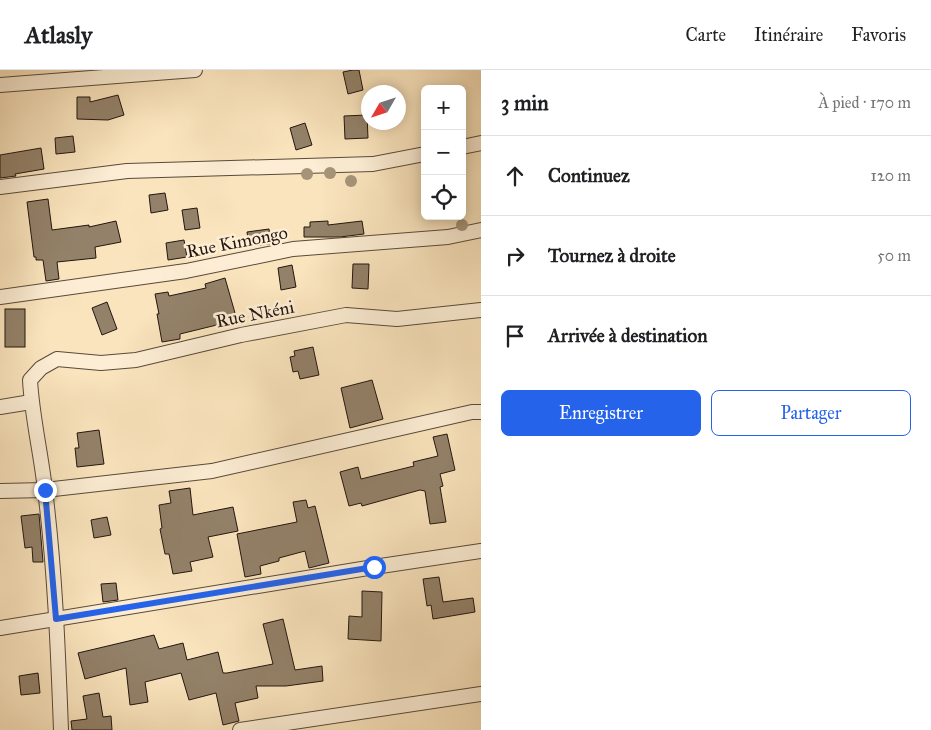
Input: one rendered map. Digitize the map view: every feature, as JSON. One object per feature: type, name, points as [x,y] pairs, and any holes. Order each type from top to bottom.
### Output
[{"type":"street","points":[[0,86],[195,70]]},
{"type":"street","points":[[466,146],[481,143]]},
{"type":"street","points":[[0,187],[127,172],[373,164],[421,155]]},
{"type":"street","name":"Rue Kimongo","points":[[0,297],[186,271],[294,249],[448,237],[481,230]]},
{"type":"street","name":"Rue Nkéni","points":[[31,402],[30,380],[41,368],[56,358],[101,363],[136,360],[241,335],[346,316],[397,319],[481,310]]},
{"type":"street","points":[[0,407],[31,402],[45,490],[56,619],[61,730]]},
{"type":"street","points":[[0,491],[45,490],[212,471],[472,412],[481,412]]},
{"type":"street","points":[[0,628],[481,551]]},
{"type":"street","points":[[240,730],[481,694]]},
{"type":"building","points":[[359,70],[362,85],[361,91],[348,94],[343,72]]},
{"type":"building","points":[[118,95],[124,115],[108,120],[77,119],[77,97],[90,97],[90,102]]},
{"type":"building","points":[[361,115],[361,130],[368,130],[368,138],[345,139],[344,116]]},
{"type":"building","points":[[305,123],[312,145],[296,150],[290,128]]},
{"type":"building","points":[[73,136],[75,152],[56,154],[55,138]]},
{"type":"building","points":[[41,148],[44,169],[0,178],[0,155]]},
{"type":"building","points":[[165,193],[168,210],[151,213],[149,195]]},
{"type":"building","points":[[48,199],[52,230],[89,225],[89,227],[116,221],[121,242],[95,247],[96,258],[57,262],[59,279],[46,281],[43,260],[36,260],[36,257],[34,257],[27,202]]},
{"type":"building","points":[[197,208],[200,228],[185,230],[182,210]]},
{"type":"building","points":[[328,221],[328,225],[362,221],[364,234],[340,237],[304,237],[304,227],[310,227],[310,222]]},
{"type":"building","points":[[269,229],[271,244],[249,246],[247,232]]},
{"type":"building","points":[[184,240],[187,257],[168,260],[166,243]]},
{"type":"building","points":[[353,264],[369,264],[368,289],[352,288]]},
{"type":"building","points":[[292,265],[296,287],[281,290],[278,268]]},
{"type":"building","points":[[225,278],[237,320],[180,334],[180,339],[162,342],[155,294],[168,292],[169,296],[206,288],[205,284]]},
{"type":"building","points":[[107,302],[117,329],[102,335],[92,308]]},
{"type":"building","points":[[5,309],[25,309],[25,347],[5,347]]},
{"type":"building","points":[[313,347],[319,375],[300,379],[298,371],[293,372],[290,357],[295,356],[294,351]]},
{"type":"building","points":[[372,380],[383,419],[350,428],[341,388]]},
{"type":"building","points":[[99,430],[104,464],[77,467],[75,448],[79,448],[77,433]]},
{"type":"building","points":[[447,434],[455,470],[440,474],[443,486],[440,487],[446,522],[430,524],[425,491],[420,490],[362,506],[361,503],[349,506],[340,472],[358,467],[361,479],[414,466],[413,462],[438,456],[433,437]]},
{"type":"building","points":[[190,488],[193,515],[233,507],[238,531],[208,537],[213,557],[190,562],[192,571],[173,574],[169,554],[165,554],[160,529],[162,528],[159,505],[171,503],[169,491]]},
{"type":"building","points":[[306,500],[308,508],[315,506],[329,563],[309,568],[305,551],[279,558],[279,561],[260,566],[261,574],[245,577],[237,534],[297,522],[293,502]]},
{"type":"building","points":[[39,514],[43,562],[33,562],[32,547],[25,548],[21,516]]},
{"type":"building","points":[[107,517],[111,535],[94,538],[91,520]]},
{"type":"building","points":[[439,577],[443,602],[473,598],[475,612],[433,619],[431,605],[427,606],[423,579]]},
{"type":"building","points":[[116,583],[118,600],[103,602],[101,584]]},
{"type":"building","points":[[362,591],[382,592],[381,641],[348,639],[349,616],[362,617]]},
{"type":"building","points":[[283,619],[295,670],[322,666],[323,681],[286,686],[256,686],[258,698],[235,703],[239,721],[223,725],[216,693],[189,700],[181,673],[145,682],[148,702],[130,705],[126,668],[85,679],[78,653],[154,635],[159,649],[183,643],[187,660],[218,652],[223,673],[227,673],[273,664],[263,624]]},
{"type":"building","points":[[38,673],[40,693],[21,695],[19,676]]},
{"type":"building","points":[[99,693],[103,717],[111,716],[112,730],[72,730],[71,721],[87,719],[83,696]]},
{"type":"route","points":[[45,490],[56,619],[374,567]]}]
